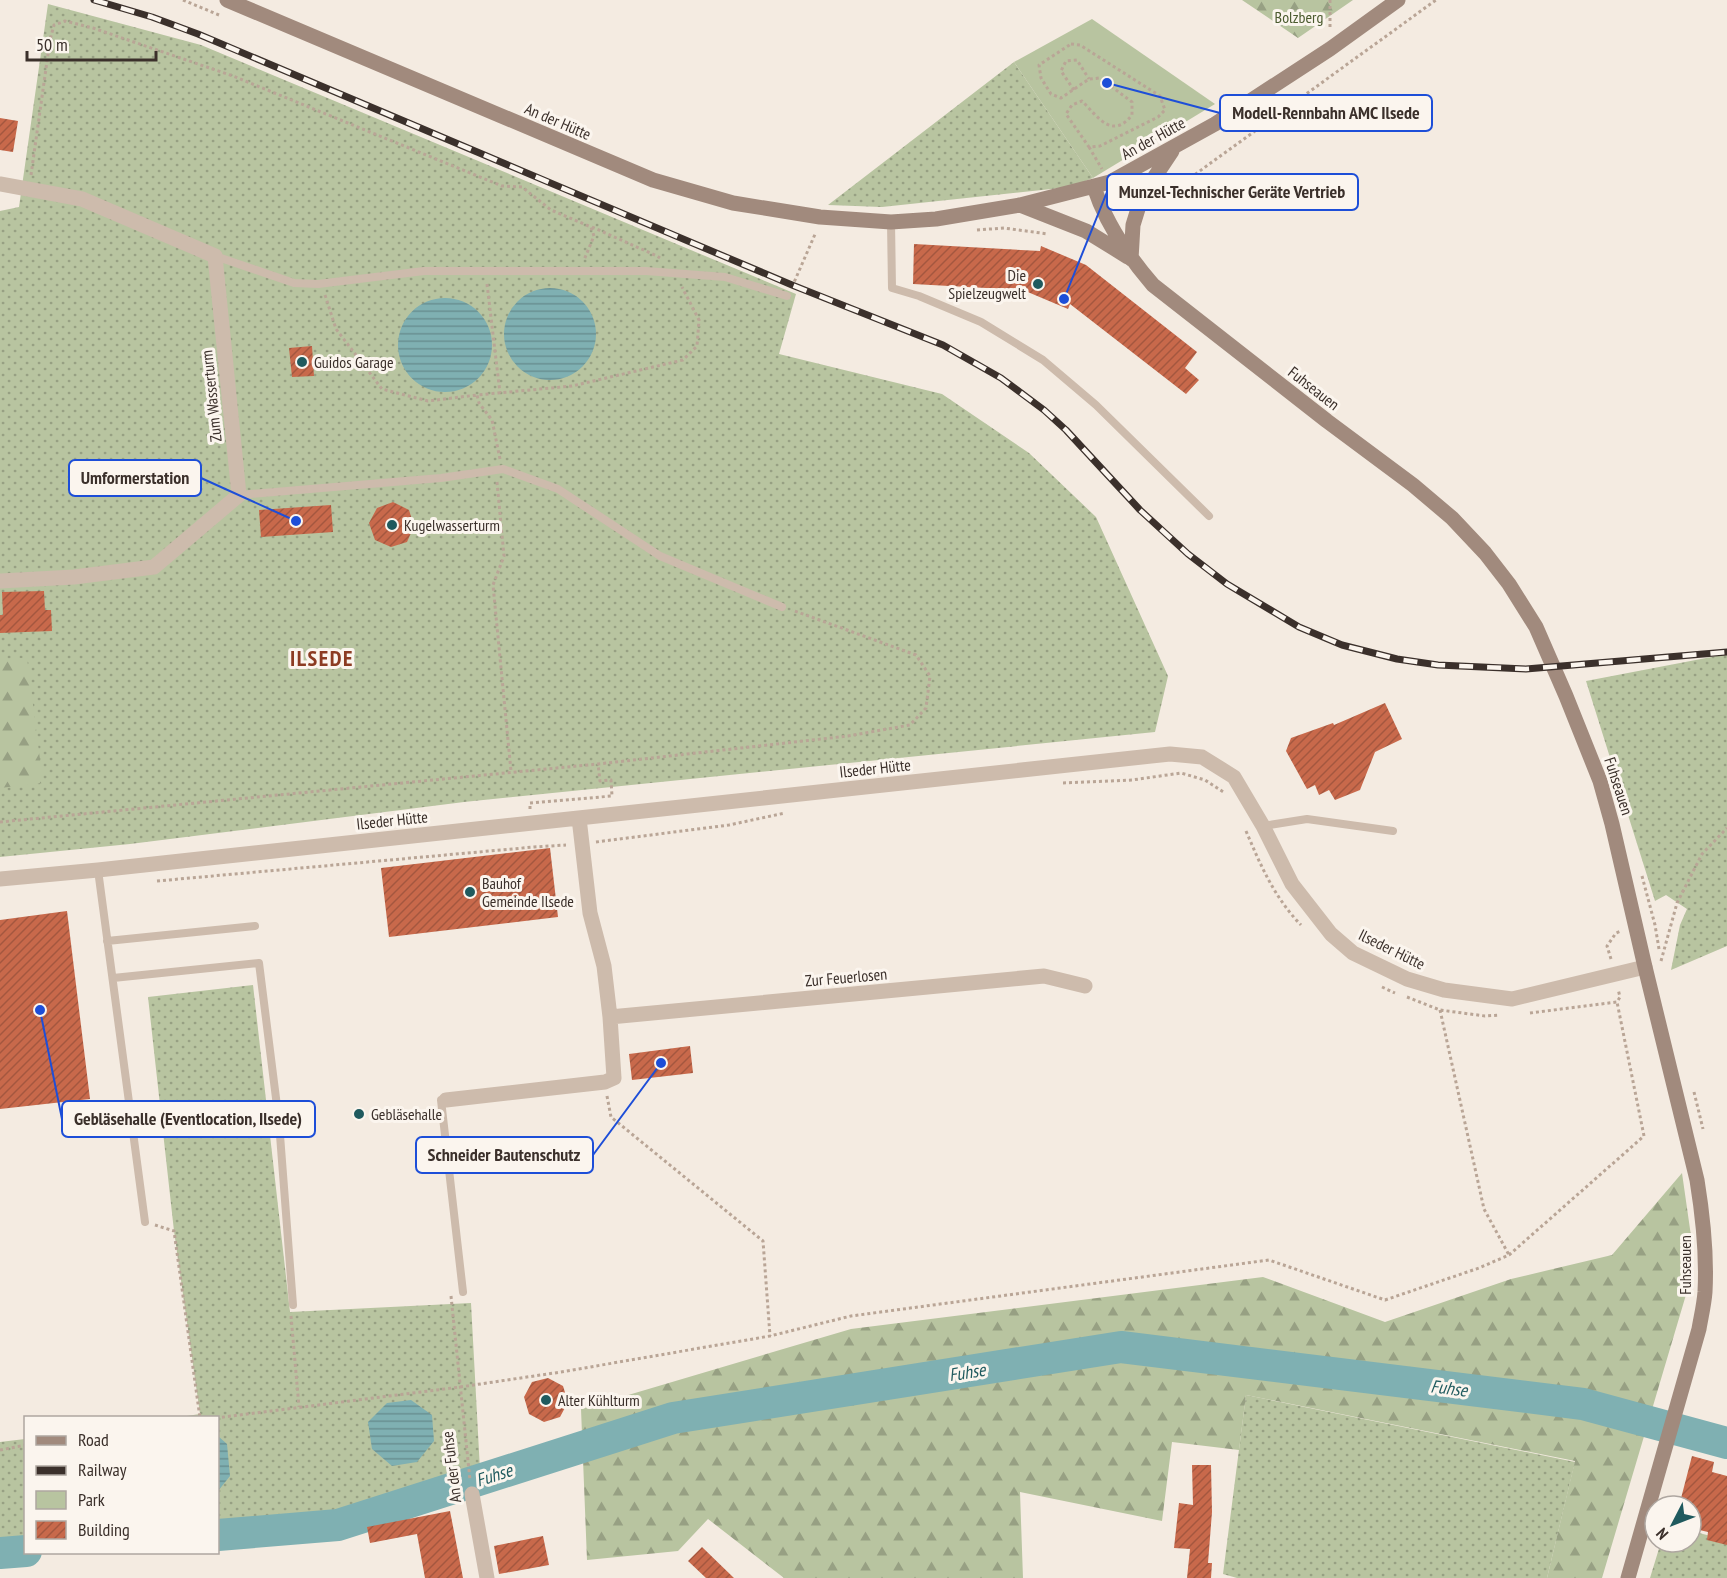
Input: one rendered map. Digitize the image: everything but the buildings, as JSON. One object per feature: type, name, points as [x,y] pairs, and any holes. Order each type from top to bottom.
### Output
[{"type":"street","name":"An der Hütte","points":[[226,0],[653,180],[733,203],[820,217],[891,222],[936,219],[1020,205],[1110,182],[1215,124],[1330,50],[1398,0]]},
{"type":"street","points":[[1020,205],[1086,231],[1131,259],[1133,225],[1142,196],[1173,148]]},
{"type":"street","points":[[0,184],[82,199],[215,256]]},
{"type":"street","name":"Fuhseauen","points":[[1094,187],[1100,207],[1131,259],[1153,285],[1413,485],[1452,518],[1485,554],[1509,584],[1536,627],[1600,781],[1697,1180],[1703,1216],[1705,1293],[1699,1329],[1628,1578]]},
{"type":"street","name":"Zum Wasserturm","points":[[215,256],[239,495]]},
{"type":"street","points":[[0,581],[74,577],[153,567],[239,495]]},
{"type":"street","name":"Ilseder Hütte","points":[[0,879],[1170,754],[1202,757],[1234,777],[1263,826],[1292,884],[1331,934],[1353,953],[1407,979],[1444,990],[1512,999],[1645,967]]},
{"type":"street","points":[[446,1100],[605,1082],[614,1077],[604,966],[590,913],[579,818]]},
{"type":"street","name":"Zur Feuerlosen","points":[[610,1017],[1044,976],[1084,986]]},
{"type":"street","name":"An der Fuhse","points":[[472,1494],[487,1578]]},
{"type":"lane","points":[[891,222],[892,288],[919,296],[981,322],[1043,360],[1096,405],[1209,516]]},
{"type":"lane","points":[[215,256],[294,283],[321,284],[424,271],[646,271],[725,277],[787,296]]},
{"type":"lane","points":[[239,495],[441,478],[500,470],[558,489],[660,556],[782,607]]},
{"type":"lane","points":[[1263,826],[1307,819],[1393,831]]},
{"type":"lane","points":[[98,870],[145,1222]]},
{"type":"lane","points":[[107,941],[255,926]]},
{"type":"lane","points":[[113,978],[259,963],[279,1122],[293,1305]]},
{"type":"lane","points":[[446,1100],[441,1100],[463,1292]]},
{"type":"path","points":[[1330,0],[1330,50]]},
{"type":"path","points":[[1157,205],[1161,198],[1436,0]]},
{"type":"path","points":[[29,189],[50,40],[54,25],[65,21],[93,28],[233,76],[502,186],[522,187],[551,210],[591,227],[594,236],[580,271]]},
{"type":"path","points":[[1089,147],[1100,146],[1158,117],[1165,110],[1160,96],[1080,45],[1071,44],[1039,65],[1041,78],[1051,94],[1061,98],[1089,79],[1100,78],[1132,102],[1132,115],[1126,123],[1117,127],[1106,125],[1082,101],[1072,105],[1066,114],[1110,182]]},
{"type":"path","points":[[1074,90],[1061,71],[1066,62],[1077,60],[1089,79]]},
{"type":"path","points":[[970,230],[1004,228],[1056,236]]},
{"type":"path","points":[[787,296],[816,232]]},
{"type":"path","points":[[485,271],[500,393]]},
{"type":"path","points":[[321,284],[336,328],[382,388],[428,401],[572,386],[683,360]]},
{"type":"path","points":[[477,395],[479,403],[492,420],[500,470],[504,556],[493,585],[511,771]]},
{"type":"path","points":[[0,822],[598,764],[848,735],[910,725],[926,708],[930,676],[916,655],[782,607]]},
{"type":"path","points":[[598,764],[600,781],[611,780],[612,790]]},
{"type":"path","points":[[1054,784],[1132,780],[1181,773],[1205,780],[1227,794]]},
{"type":"path","points":[[147,882],[581,844],[729,825],[787,813]]},
{"type":"path","points":[[1242,823],[1269,882],[1292,915],[1309,932]]},
{"type":"path","points":[[1661,961],[1677,903],[1701,854],[1727,828]]},
{"type":"path","points":[[1641,870],[1655,925],[1661,961]]},
{"type":"path","points":[[219,1418],[561,1372],[770,1336],[851,1316],[1269,1260],[1385,1300],[1479,1268],[1509,1256],[1644,1136],[1617,1002],[1620,997],[1607,946],[1616,933],[1655,925]]},
{"type":"path","points":[[1645,967],[1661,961]]},
{"type":"path","points":[[1379,985],[1440,1010],[1485,1016],[1503,1015]]},
{"type":"path","points":[[1444,990],[1440,1010],[1484,1209],[1509,1256]]},
{"type":"path","points":[[1521,1014],[1617,1002]]},
{"type":"path","points":[[605,1082],[611,1117],[764,1241],[770,1336]]},
{"type":"path","points":[[1694,1091],[1704,1134]]},
{"type":"path","points":[[145,1222],[174,1231],[200,1416]]},
{"type":"path","name":"An der Fuhse","points":[[451,1293],[472,1494]]},
{"type":"path","points":[[293,1305],[290,1312],[299,1407]]},
{"type":"path","points":[[0,1450],[24,1445]]},
{"type":"green space","name":"Bolzberg","points":[[1242,0],[1353,0],[1298,38]]},
{"type":"green space","points":[[48,4],[201,45],[796,294],[779,354],[942,394],[1029,453],[1096,517],[1168,676],[1155,732],[464,802],[130,844],[0,857],[0,211],[19,207]]},
{"type":"green space","points":[[1092,19],[1215,104],[1093,178],[1014,62]]},
{"type":"green space","points":[[1014,62],[1093,178],[1070,187],[882,207],[828,205]]},
{"type":"green space","points":[[1727,654],[1727,946],[1671,970],[1680,925],[1687,909],[1666,895],[1655,901],[1586,681]]},
{"type":"green space","points":[[27,658],[43,783],[0,788],[0,659]]},
{"type":"green space","points":[[253,985],[290,1312],[471,1303],[480,1470],[339,1519],[219,1529],[219,1416],[187,1416],[200,1414],[174,1231],[148,997]]},
{"type":"green space","points":[[1682,1173],[1693,1250],[1688,1288],[1602,1578],[1547,1578],[1575,1461],[1246,1395],[1239,1450],[1172,1442],[1162,1521],[1020,1492],[1023,1578],[784,1578],[708,1519],[678,1551],[587,1560],[581,1409],[851,1329],[1263,1277],[1385,1322],[1511,1279],[1612,1255]]},
{"type":"green space","points":[[1246,1395],[1575,1462],[1547,1578],[1237,1578],[1223,1574]]},
{"type":"green space","points":[[24,1439],[24,1544],[0,1546],[0,1442]]},
{"type":"green space","points":[[1703,1534],[1727,1540],[1727,1578],[1650,1578],[1657,1554],[1703,1554]]},
{"type":"water","points":[[541,288],[559,288],[576,295],[589,308],[596,325],[596,343],[589,360],[576,373],[559,380],[541,380],[524,373],[511,360],[504,343],[504,325],[511,308],[524,295]]},
{"type":"water","points":[[445,298],[463,302],[478,312],[488,327],[492,345],[488,363],[478,378],[463,388],[445,392],[427,388],[412,378],[402,363],[398,345],[402,327],[412,312],[427,302]]},
{"type":"water","points":[[411,1400],[432,1415],[434,1441],[417,1462],[392,1466],[372,1449],[368,1422],[387,1403]]},
{"type":"water","points":[[219,1437],[227,1444],[230,1476],[219,1490]]},
{"type":"waterway","name":"Fuhse","points":[[219,1535],[338,1525],[673,1418],[1121,1347],[1583,1404],[1727,1443]]},
{"type":"waterway","name":"Fuhse","points":[[0,1553],[24,1551]]},
{"type":"railway","points":[[94,0],[152,17],[198,34],[792,285],[943,345],[1001,378],[1044,410],[1066,430],[1140,510],[1188,554],[1227,584],[1299,627],[1342,645],[1397,659],[1438,665],[1526,669],[1727,652]]},
{"type":"place","name":"Modell-Rennbahn AMC Ilsede","points":[[1107,83]]},
{"type":"place","name":"Die Spielzeugwelt","points":[[1038,284]]},
{"type":"place","name":"Munzel-Technischer Geräte Vertrieb","points":[[1064,299]]},
{"type":"place","name":"Guidos Garage","points":[[302,362]]},
{"type":"place","name":"Umformerstation","points":[[296,521]]},
{"type":"place","name":"Kugelwasserturm","points":[[392,525]]},
{"type":"place","name":"Bauhof Gemeinde Ilsede","points":[[470,892]]},
{"type":"place","name":"Gebläsehalle (Eventlocation, Ilsede)","points":[[40,1010]]},
{"type":"place","name":"Schneider Bautenschutz","points":[[661,1063]]},
{"type":"place","name":"Gebläsehalle","points":[[359,1114]]},
{"type":"place","name":"Alter Kühlturm","points":[[546,1400]]},
{"type":"district","name":"ILSEDE","points":[[322,658]]}]
